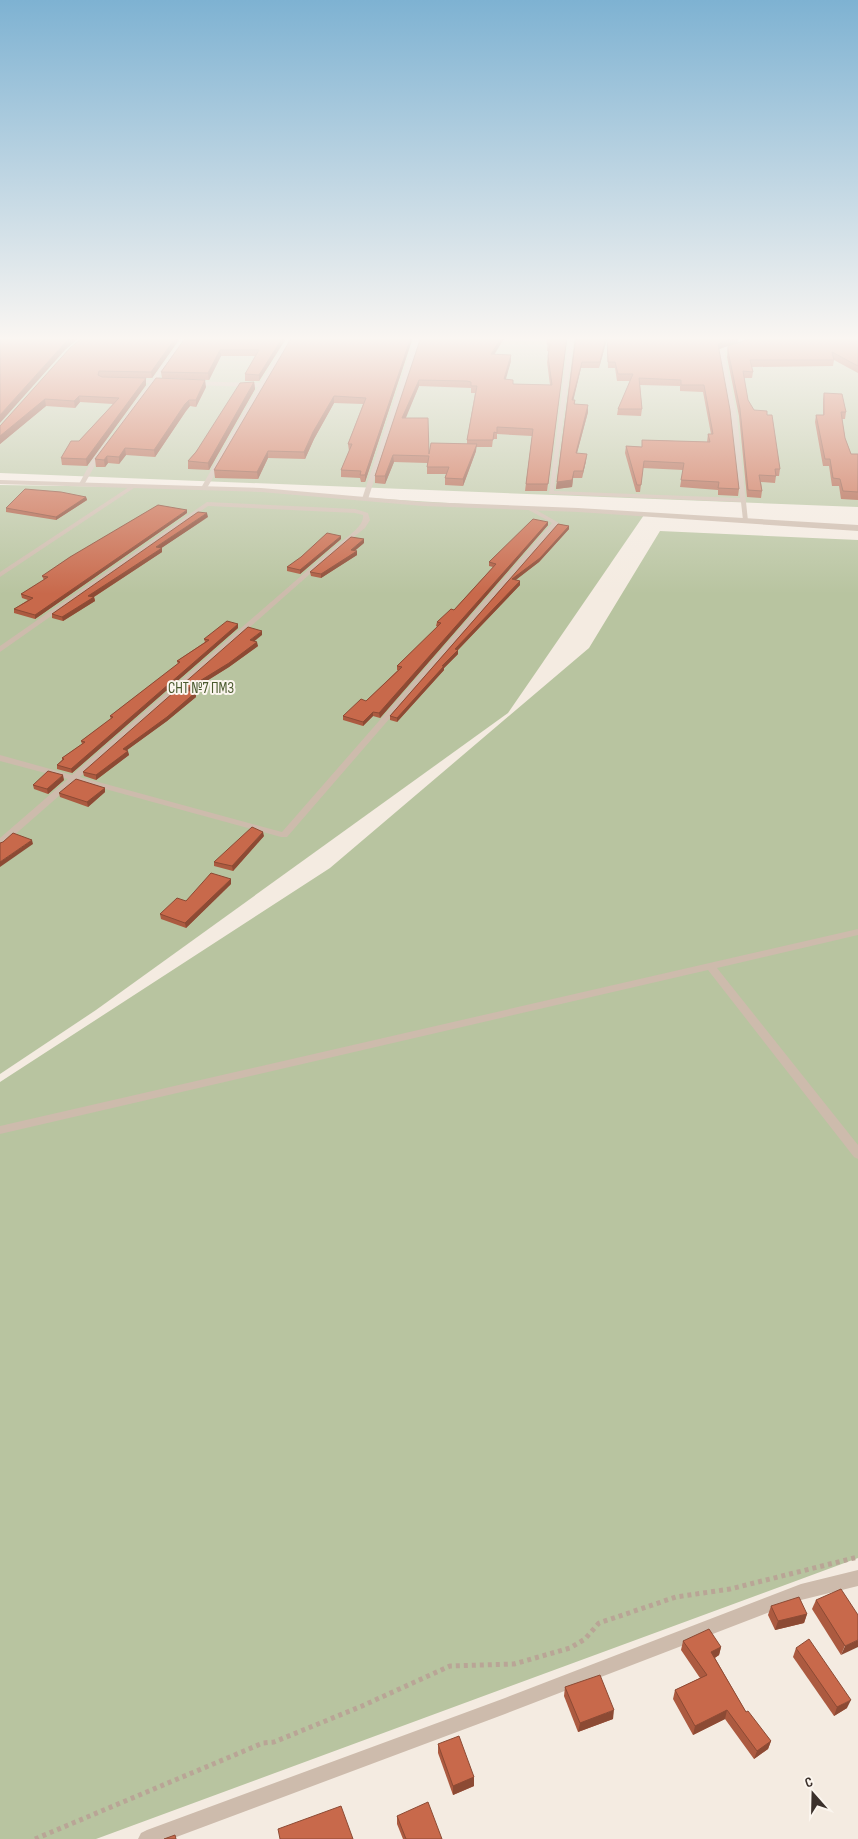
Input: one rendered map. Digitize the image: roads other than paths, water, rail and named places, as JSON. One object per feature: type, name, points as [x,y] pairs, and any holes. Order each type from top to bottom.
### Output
[{"type":"street","points":[[0,482],[261,490],[423,504],[746,520],[858,528]]},
{"type":"lane","points":[[82,484],[95,460],[122,423]]},
{"type":"lane","points":[[204,488],[241,423]]},
{"type":"lane","points":[[365,499],[390,423]]},
{"type":"lane","points":[[560,423],[551,493],[744,500]]},
{"type":"lane","points":[[735,423],[746,520]]},
{"type":"lane","points":[[0,575],[132,487]]},
{"type":"lane","points":[[0,650],[207,504],[312,508],[355,511],[366,514],[368,520],[363,527],[0,843]]},
{"type":"lane","points":[[0,758],[284,836],[556,524],[528,508]]},
{"type":"lane","points":[[0,1130],[858,932]]},
{"type":"lane","points":[[710,966],[858,1154]]},
{"type":"lane","points":[[147,1839],[801,1592],[858,1578]]},
{"type":"park label","name":"СНТ №7 ПМЗ","points":[[201,688]]}]
